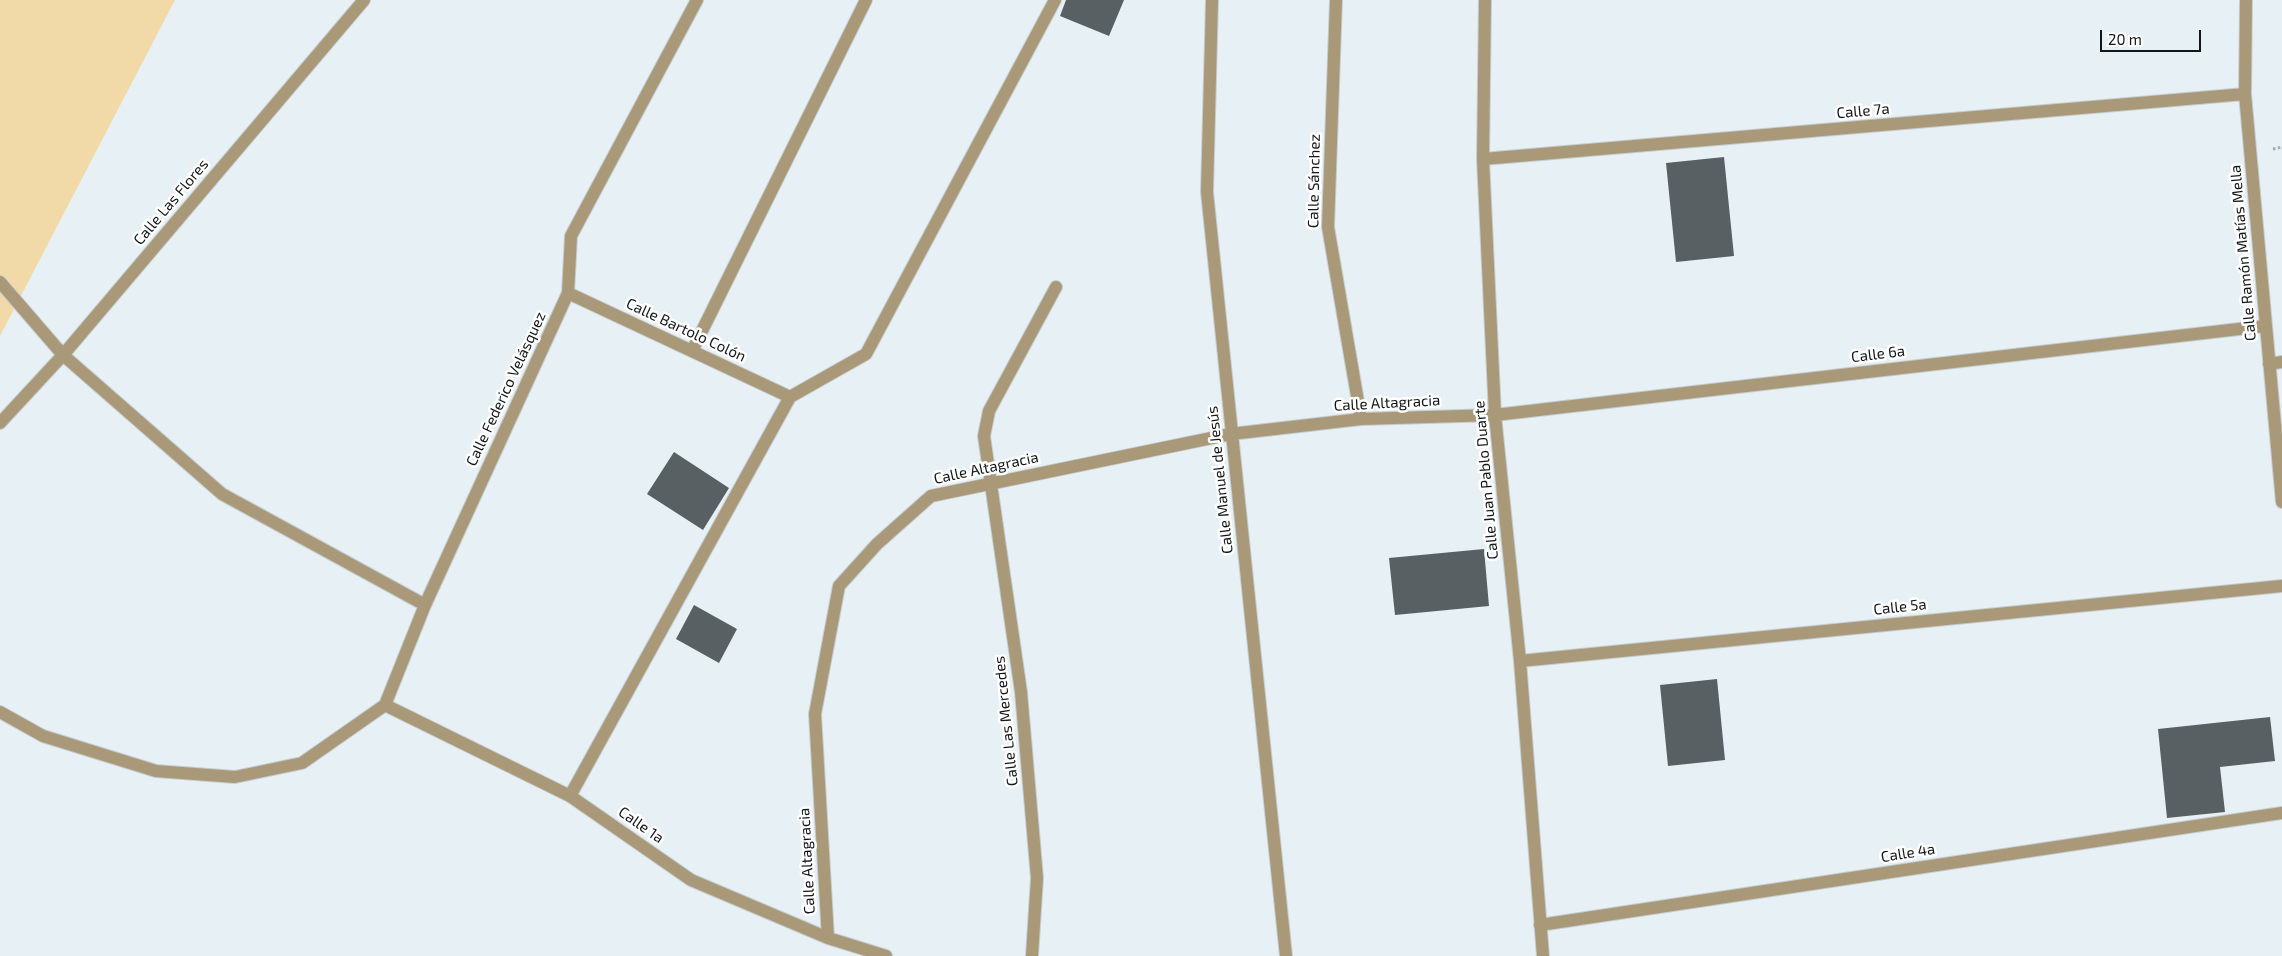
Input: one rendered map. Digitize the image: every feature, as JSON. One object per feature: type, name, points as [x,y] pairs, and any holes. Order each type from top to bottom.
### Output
[{"type":"street","name":"Calle Las Flores","points":[[0,423],[63,355],[364,0]]},
{"type":"street","name":"Calle Federico Velásquez","points":[[385,705],[425,604],[568,293],[572,236],[697,0]]},
{"type":"street","points":[[692,351],[866,0]]},
{"type":"street","points":[[570,796],[790,396],[866,354],[1055,0]]},
{"type":"street","name":"Calle Manuel de Jesús","points":[[1212,0],[1207,192],[1286,956]]},
{"type":"street","name":"Calle Sánchez","points":[[1336,0],[1328,227],[1361,419]]},
{"type":"street","name":"Calle Juan Pablo Duarte","points":[[1485,0],[1483,160],[1496,415],[1520,661],[1543,956]]},
{"type":"street","name":"Calle Ramón Matías Mella","points":[[2246,0],[2245,94],[2282,502]]},
{"type":"street","name":"Calle 7a","points":[[1483,160],[2245,94]]},
{"type":"street","points":[[0,282],[63,355],[222,494],[425,604]]},
{"type":"street","name":"Calle Las Mercedes","points":[[1032,956],[1037,878],[1021,692],[984,436],[989,411],[1056,287]]},
{"type":"street","name":"Calle Bartolo Colón","points":[[568,293],[790,396]]},
{"type":"street","name":"Calle 6a","points":[[1496,415],[2265,326]]},
{"type":"street","points":[[2269,364],[2282,362]]},
{"type":"street","name":"Calle Altagracia","points":[[828,938],[815,714],[839,586],[877,544],[931,496],[1231,434],[1361,419],[1496,415]]},
{"type":"street","name":"Calle 5a","points":[[1520,661],[2282,586]]},
{"type":"street","points":[[0,712],[43,736],[156,771],[235,777],[302,763],[385,705]]},
{"type":"street","name":"Calle 1a","points":[[385,705],[570,796],[691,880],[828,938],[886,956]]},
{"type":"street","name":"Calle 4a","points":[[1540,925],[2282,813]]},
{"type":"shaded area","points":[[0,0],[175,0],[0,336]]},
{"type":"building","points":[[1066,0],[1124,0],[1109,36],[1060,16]]},
{"type":"building","points":[[1724,157],[1734,256],[1676,262],[1666,163]]},
{"type":"building","points":[[674,452],[729,488],[703,530],[647,494]]},
{"type":"building","points":[[1484,549],[1489,606],[1395,615],[1389,558]]},
{"type":"building","points":[[694,605],[737,629],[719,663],[676,639]]},
{"type":"building","points":[[1717,679],[1725,760],[1668,766],[1660,685]]},
{"type":"building","points":[[2270,717],[2275,761],[2220,767],[2225,812],[2167,818],[2158,729]]}]
